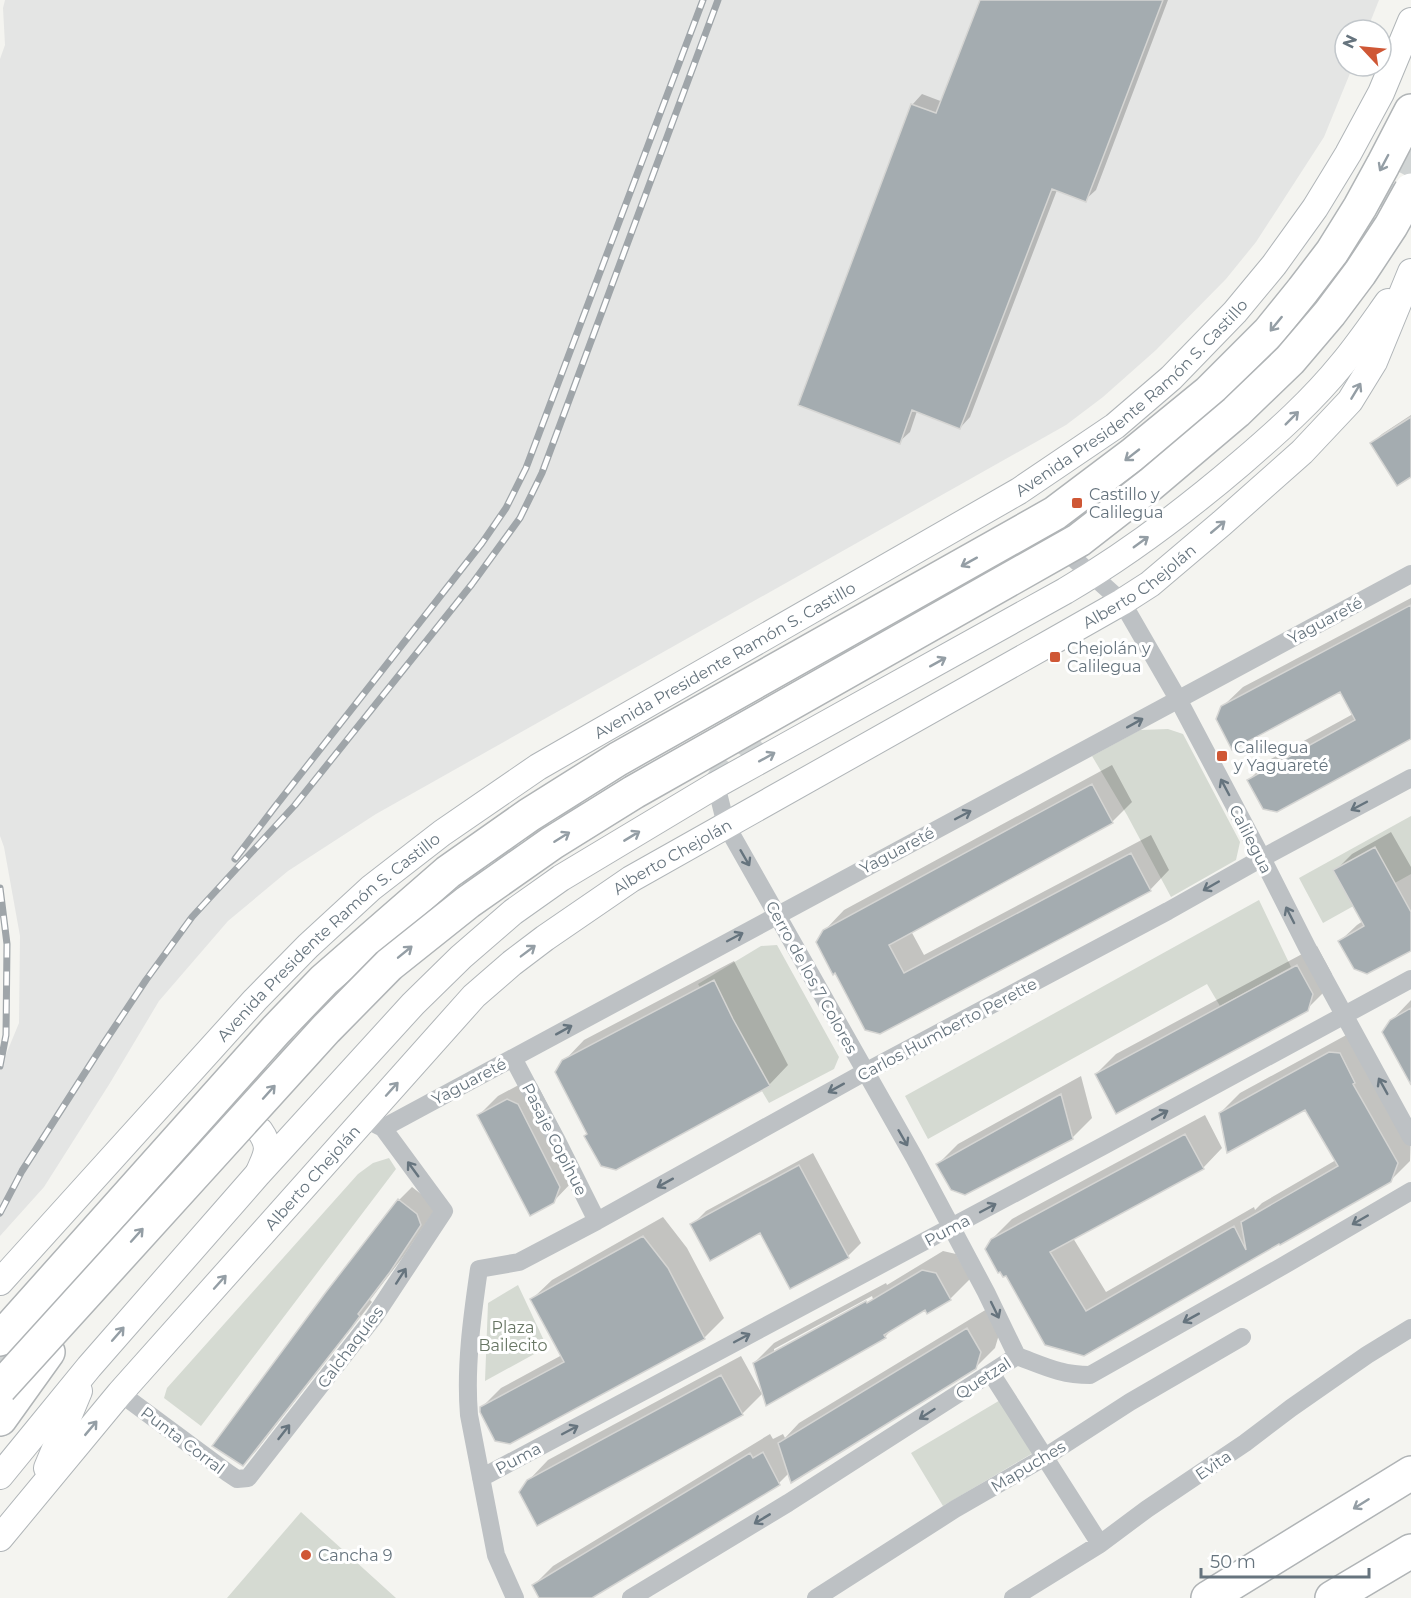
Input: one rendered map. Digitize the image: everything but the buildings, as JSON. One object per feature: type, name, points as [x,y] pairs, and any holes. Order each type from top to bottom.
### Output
[{"type":"highway","points":[[0,1339],[292,1013],[324,980],[448,872],[529,815],[618,759],[1055,513],[1132,455],[1209,392],[1269,332],[1332,252],[1379,174],[1411,111]]},
{"type":"highway","points":[[0,1388],[326,1029],[388,965],[468,902],[552,843],[634,792],[1079,540],[1236,412],[1290,360],[1360,273],[1391,226],[1411,190]]},
{"type":"highway","points":[[0,1419],[110,1265]]},
{"type":"highway","points":[[1208,1598],[1411,1473]]},
{"type":"highway","points":[[1332,1598],[1411,1551]]},
{"type":"main road","name":"Avenida Presidente Ramón S. Castillo","points":[[0,1282],[239,1018],[308,946],[371,888],[442,833],[538,767],[1019,491],[1115,426],[1171,378],[1235,312],[1274,266],[1315,208],[1381,93],[1411,21]]},
{"type":"main road","points":[[0,1476],[89,1367],[257,1175],[413,1004],[513,912],[561,878],[716,785],[1093,575],[1138,544],[1201,497],[1291,420],[1342,364],[1411,272]]},
{"type":"main road","name":"Alberto Chejolán","points":[[0,1538],[120,1393],[374,1124],[474,996],[512,963],[582,911],[631,879],[1122,602],[1150,584],[1302,452],[1350,401],[1374,362],[1411,272]]},
{"type":"main road","points":[[257,1175],[268,1148],[267,1140],[260,1131]]},
{"type":"main road","points":[[38,1491],[89,1367]]},
{"type":"street","name":"Calilegua","points":[[1071,556],[1122,602],[1178,699],[1307,947],[1411,1137]]},
{"type":"street","name":"Yaguareté","points":[[374,1124],[513,1058],[1411,573]]},
{"type":"street","name":"Carlos Humberto Perette","points":[[481,1478],[467,1399],[469,1348],[479,1269],[519,1262],[597,1221],[865,1072],[1168,911],[1411,778]]},
{"type":"street","name":"Cerro de los 7 Colores","points":[[716,785],[726,825],[914,1157],[986,1292],[1017,1356]]},
{"type":"street","name":"Puma","points":[[481,1478],[1411,979]]},
{"type":"street","name":"Pasaje Copihue","points":[[513,1058],[597,1221]]},
{"type":"street","name":"Calchaquíes","points":[[248,1478],[374,1317],[444,1210],[374,1124]]},
{"type":"street","name":"Quetzal","points":[[631,1598],[788,1503],[1017,1356],[1059,1372],[1090,1375],[1411,1191]]},
{"type":"street","name":"Evita","points":[[1013,1598],[1100,1544],[1367,1355],[1411,1328]]},
{"type":"street","name":"Mapuches","points":[[816,1598],[955,1509],[1045,1457],[1130,1402],[1242,1337]]},
{"type":"street","points":[[991,1373],[1100,1544]]},
{"type":"street","name":"Punta Corral","points":[[120,1393],[237,1479],[248,1478]]},
{"type":"street","points":[[481,1478],[496,1555],[515,1598]]},
{"type":"shaded area","points":[[5,0],[1379,0],[1372,18],[1333,18],[1333,78],[1348,78],[1324,137],[1256,242],[1226,279],[1156,350],[1103,397],[1066,425],[376,814],[288,871],[228,921],[159,1001],[44,1187],[0,1236],[0,1069],[19,1023],[20,936],[0,836],[0,59],[5,45],[3,8]]},
{"type":"green space","points":[[1168,729],[1183,734],[1240,842],[1236,860],[1171,897],[1092,756],[1140,730]]},
{"type":"green space","points":[[1411,816],[1411,874],[1323,923],[1299,878]]},
{"type":"green space","points":[[1259,900],[1291,967],[1220,1006],[1207,984],[928,1139],[905,1096]]},
{"type":"green space","points":[[777,945],[839,1057],[834,1069],[769,1103],[698,984],[761,946]]},
{"type":"green space","points":[[389,1158],[396,1169],[201,1426],[164,1398],[167,1388],[358,1174],[373,1163]]},
{"type":"green space","name":"Plaza Bailecito","points":[[518,1285],[547,1347],[485,1381],[488,1303]]},
{"type":"green space","points":[[1002,1399],[1033,1453],[943,1506],[911,1453]]},
{"type":"green space","name":"Cancha 9","points":[[301,1512],[396,1598],[227,1598]]},
{"type":"tunnel","points":[[1237,390],[1294,329],[1334,280],[1372,222],[1411,151]]},
{"type":"tunnel","points":[[832,661],[1084,514],[1168,448]]},
{"type":"tunnel","points":[[716,785],[740,750],[768,734]]},
{"type":"tunnel","points":[[464,885],[539,831],[583,806]]},
{"type":"tunnel","points":[[119,1231],[273,1059],[371,963]]},
{"type":"tunnel","points":[[0,1362],[32,1327]]},
{"type":"railway","points":[[235,859],[482,543],[506,508],[526,468],[703,0]]},
{"type":"railway","points":[[0,1213],[22,1171],[104,1043],[192,917],[295,805],[472,584],[520,518],[542,473],[718,0]]},
{"type":"railway","points":[[0,888],[7,944],[6,1035],[0,1066]]},
{"type":"place","name":"Castillo y Calilegua","points":[[1077,503]]},
{"type":"place","name":"Chejolán y Calilegua","points":[[1055,657]]},
{"type":"place","name":"Calilegua y Yaguareté","points":[[1222,756]]},
{"type":"place","name":"Cancha 9","points":[[306,1555]]}]
